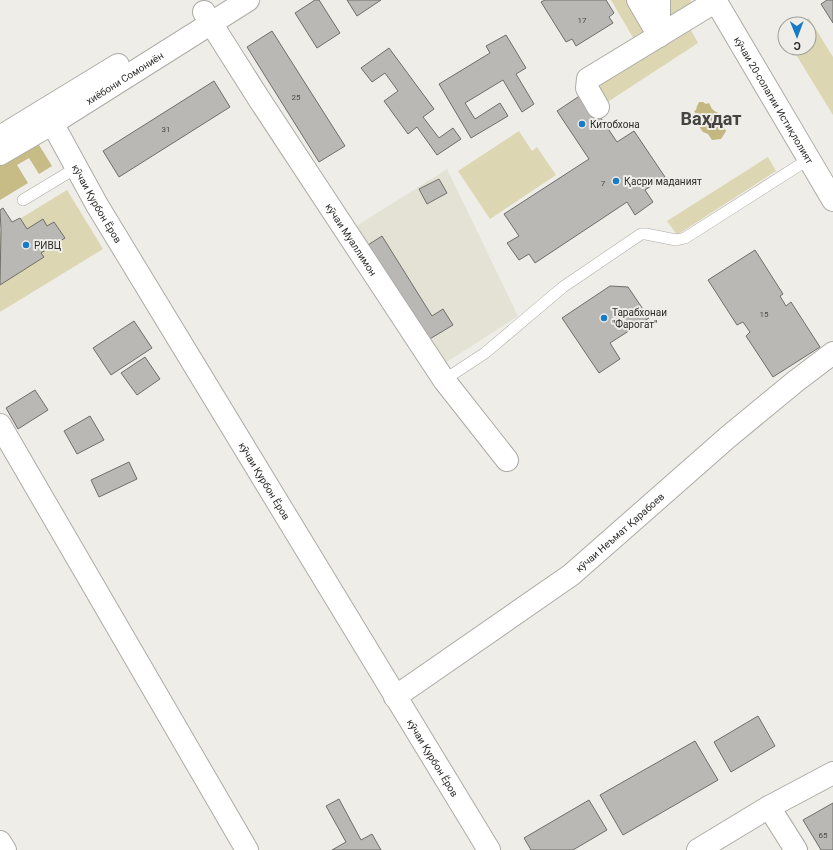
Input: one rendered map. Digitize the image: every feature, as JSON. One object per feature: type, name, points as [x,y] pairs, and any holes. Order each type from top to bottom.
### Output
[{"type":"main road","name":"хиёбони Сомониён","points":[[208,18],[223,0]]},
{"type":"main road","name":"хиёбони Сомониён","points":[[0,154],[49,117],[208,18],[248,0]]},
{"type":"main road","points":[[638,0],[659,36]]},
{"type":"main road","points":[[659,0],[659,36]]},
{"type":"main road","points":[[598,107],[587,88],[588,79],[716,0]]},
{"type":"main road","name":"кӯчаи 20-солагии Истиқлолият","points":[[716,0],[833,200]]},
{"type":"main road","name":"кӯчаи Муаллимон","points":[[208,18],[444,380],[507,460]]},
{"type":"main road","name":"хиёбони Сомониён","points":[[0,137],[49,117]]},
{"type":"main road","name":"кӯчаи Қурбон Ёров","points":[[49,117],[76,168],[488,850]]},
{"type":"main road","name":"кӯчаи Неъмат Қарабоев","points":[[395,697],[571,575],[728,437],[796,381],[831,360]]},
{"type":"main road","points":[[0,426],[247,850]]},
{"type":"main road","points":[[698,850],[769,807],[833,773]]},
{"type":"main road","points":[[769,807],[796,850]]},
{"type":"main road","points":[[0,842],[5,850]]},
{"type":"lane","points":[[444,380],[485,353],[564,287],[641,234],[676,240],[685,238],[808,159]]},
{"type":"lane","points":[[23,200],[76,168]]},
{"type":"shaded area","points":[[611,0],[690,0],[696,10],[638,46]]},
{"type":"shaded area","points":[[687,23],[698,43],[603,105],[593,90],[604,74]]},
{"type":"shaded area","points":[[817,31],[833,57],[833,115],[797,56],[817,56]]},
{"type":"shaded area","points":[[699,102],[706,104],[709,103],[712,109],[722,116],[722,125],[726,131],[721,139],[712,140],[708,134],[703,132],[700,128],[699,119],[694,111],[696,110]]},
{"type":"shaded area","points":[[519,131],[532,151],[537,147],[556,175],[490,219],[458,171]]},
{"type":"shaded area","points":[[31,132],[52,166],[39,174],[29,158],[17,165],[28,183],[0,200],[0,151]]},
{"type":"shaded area","points":[[768,157],[776,171],[677,235],[667,221]]},
{"type":"shaded area","points":[[447,169],[518,316],[442,365],[355,227]]},
{"type":"shaded area","points":[[67,190],[103,249],[0,312],[0,231]]},
{"type":"building","points":[[315,0],[319,0],[340,33],[317,48],[295,13]]},
{"type":"building","points":[[347,0],[381,0],[357,16]]},
{"type":"building","points":[[545,0],[606,0],[614,13],[609,17],[613,23],[576,46],[572,39],[566,42],[541,2]]},
{"type":"building","points":[[827,0],[833,0],[833,23],[821,4]]},
{"type":"building","points":[[272,31],[345,146],[319,162],[247,47]]},
{"type":"building","points":[[506,35],[526,68],[516,74],[534,104],[522,112],[503,80],[465,103],[475,119],[500,103],[508,116],[471,138],[439,84],[490,53],[486,46]]},
{"type":"building","points":[[389,48],[434,109],[423,117],[439,138],[453,128],[461,139],[437,155],[417,127],[408,134],[384,101],[398,91],[385,73],[372,82],[361,68]]},
{"type":"building","points":[[214,81],[230,107],[119,177],[103,151]]},
{"type":"building","points":[[584,93],[617,142],[634,131],[665,177],[645,190],[653,202],[635,215],[627,202],[535,263],[529,254],[519,260],[507,243],[519,236],[504,214],[589,159],[557,111]]},
{"type":"building","points":[[439,179],[447,193],[427,204],[419,189]]},
{"type":"building","name":"РИВЦ","points":[[3,208],[12,222],[20,218],[27,229],[43,219],[47,226],[54,222],[65,238],[41,253],[44,257],[0,285],[0,210]]},
{"type":"building","points":[[382,236],[432,316],[443,309],[453,325],[428,340],[368,245]]},
{"type":"building","points":[[755,250],[783,294],[780,296],[786,306],[791,302],[820,347],[773,377],[746,336],[750,332],[743,322],[737,325],[708,280]]},
{"type":"building","points":[[610,286],[628,287],[649,318],[610,343],[620,359],[599,373],[562,318]]},
{"type":"building","points":[[134,321],[152,348],[111,375],[93,348]]},
{"type":"building","points":[[145,357],[160,379],[137,395],[121,373]]},
{"type":"building","points":[[35,390],[48,410],[18,429],[6,408]]},
{"type":"building","points":[[90,416],[104,440],[77,454],[64,431]]},
{"type":"building","points":[[129,462],[137,479],[99,497],[91,480]]},
{"type":"building","points":[[758,716],[775,746],[731,772],[714,742]]},
{"type":"building","points":[[695,741],[718,780],[623,835],[600,795]]},
{"type":"building","points":[[339,799],[361,840],[372,834],[381,850],[332,850],[346,842],[326,806]]},
{"type":"building","points":[[589,800],[607,830],[573,850],[531,850],[524,838]]},
{"type":"building","points":[[833,803],[833,850],[821,850],[803,820]]},
{"type":"place","name":"Китобхона","points":[[582,124]]},
{"type":"place","name":"Қасри маданият","points":[[616,181]]},
{"type":"place","name":"РИВЦ","points":[[26,245]]},
{"type":"place","name":"Тарабхонаи \"Фарогат\"","points":[[604,318]]},
{"type":"district","name":"Ваҳдат","points":[[711,119]]}]
